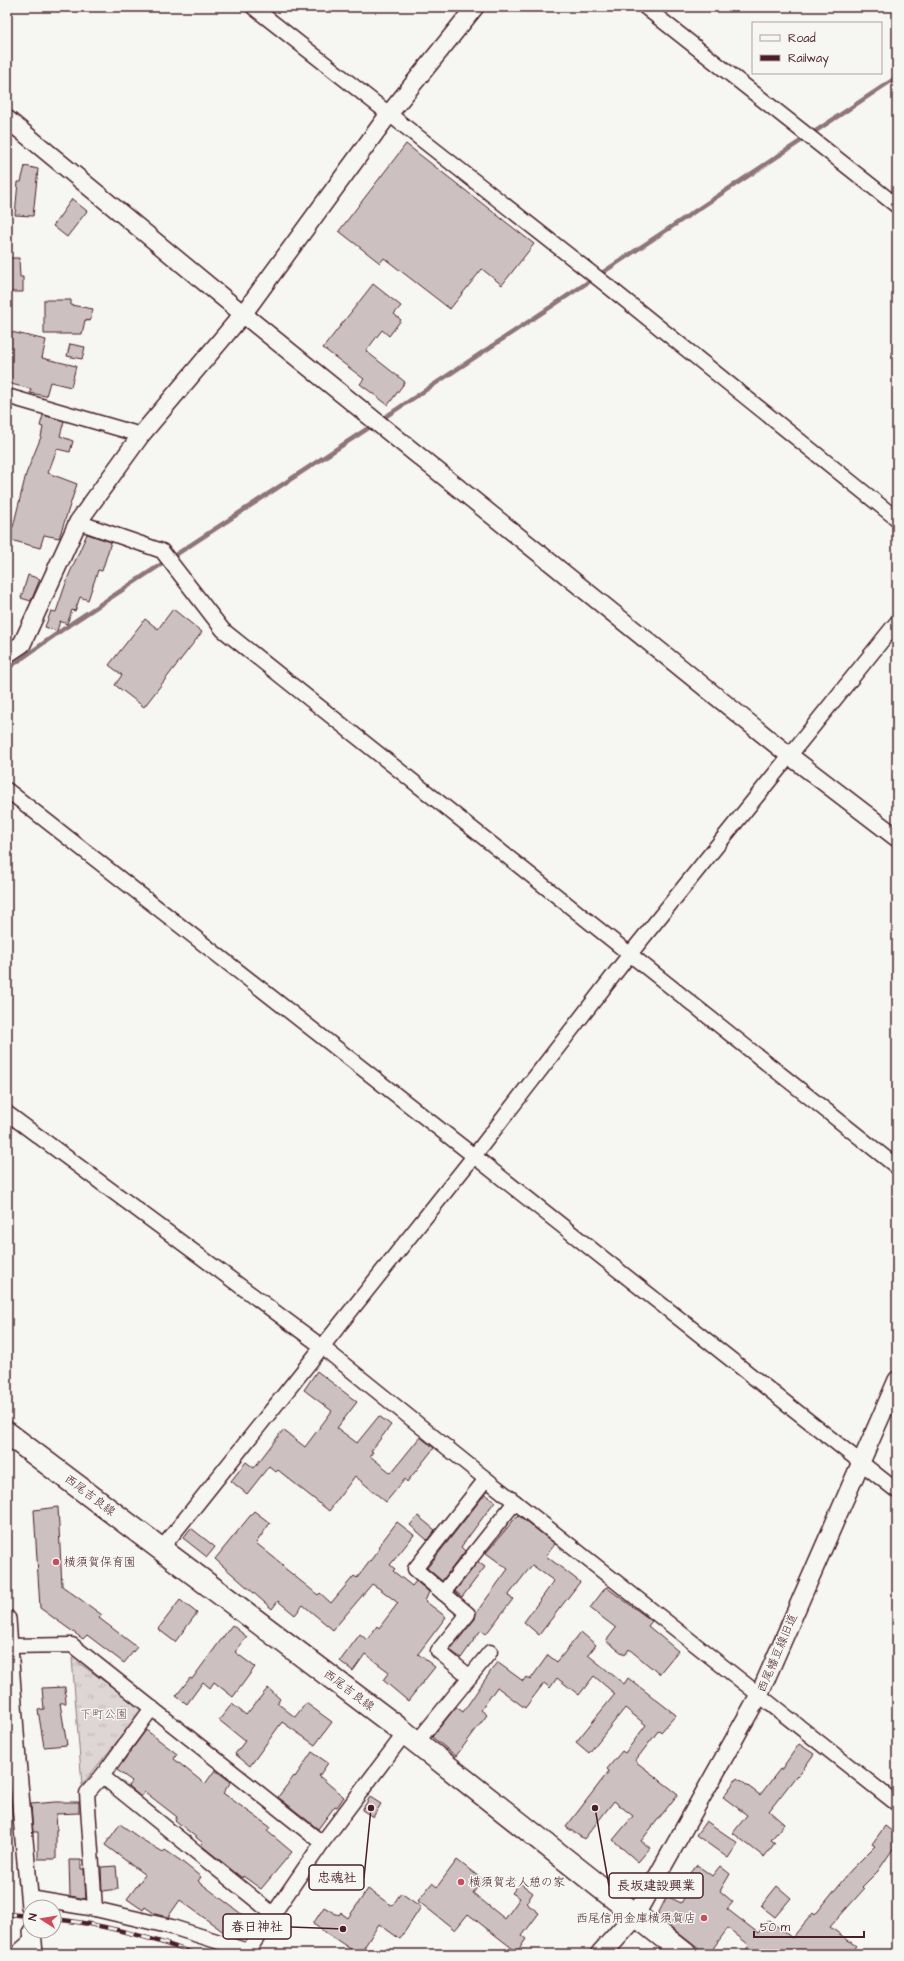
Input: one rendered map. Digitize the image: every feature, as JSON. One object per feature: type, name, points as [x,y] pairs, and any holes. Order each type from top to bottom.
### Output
[{"type":"main road","name":"西尾吉良線","points":[[7,1433],[162,1548],[411,1738],[685,1954]]},
{"type":"main road","points":[[601,1954],[635,1916]]},
{"type":"street","points":[[253,7],[589,271],[897,519]]},
{"type":"street","points":[[7,654],[22,644],[78,522],[141,435],[243,314],[389,114],[475,7]]},
{"type":"street","points":[[645,7],[897,206]]},
{"type":"street","points":[[7,119],[369,416],[790,756],[897,838]]},
{"type":"street","points":[[7,396],[141,435]]},
{"type":"street","points":[[78,522],[162,552],[223,630],[897,1167]]},
{"type":"street","points":[[162,1548],[321,1346],[474,1156],[630,954],[897,622]]},
{"type":"street","points":[[7,790],[474,1156],[897,1491]]},
{"type":"street","points":[[7,1112],[321,1346],[486,1479],[897,1804]]},
{"type":"street","name":"西尾幡豆線旧道","points":[[635,1916],[759,1695],[862,1463],[897,1380]]},
{"type":"street","points":[[470,1677],[438,1651],[468,1614],[415,1569],[486,1479]]},
{"type":"street","points":[[443,1593],[515,1502]]},
{"type":"street","points":[[7,1619],[12,1756],[30,1899]]},
{"type":"street","points":[[8,1646],[72,1645],[322,1842]]},
{"type":"street","points":[[62,1905],[95,1909],[172,1927],[248,1950],[322,1842],[411,1738],[470,1677],[490,1652]]},
{"type":"street","points":[[95,1909],[87,1793],[102,1776],[152,1708]]},
{"type":"street","points":[[102,1776],[274,1914]]},
{"type":"street","points":[[16,1954],[33,1941]]},
{"type":"green space","name":"下町公園","points":[[72,1658],[143,1709],[82,1785]]},
{"type":"building","points":[[406,144],[534,244],[502,285],[482,269],[450,309],[384,258],[380,263],[339,231]]},
{"type":"building","points":[[25,166],[38,169],[33,216],[15,215],[18,182],[21,182]]},
{"type":"building","points":[[72,199],[87,211],[67,237],[53,226]]},
{"type":"building","points":[[7,258],[19,258],[20,277],[23,277],[23,292],[7,292]]},
{"type":"building","points":[[373,284],[401,306],[394,314],[401,320],[389,336],[382,330],[366,351],[405,382],[388,405],[360,384],[364,379],[323,348]]},
{"type":"building","points":[[44,300],[71,300],[71,305],[93,309],[90,321],[85,320],[82,334],[44,334]]},
{"type":"building","points":[[7,331],[46,340],[42,358],[76,366],[71,387],[50,382],[46,396],[30,393],[31,389],[7,383]]},
{"type":"building","points":[[70,344],[85,347],[82,359],[67,356]]},
{"type":"building","points":[[43,415],[64,421],[60,436],[73,441],[70,452],[57,449],[48,473],[77,484],[59,538],[44,535],[40,548],[7,539],[7,525],[13,527],[26,474],[41,437],[43,427],[40,426]]},
{"type":"building","points":[[87,534],[111,542],[102,571],[98,570],[88,600],[80,597],[75,611],[72,610],[67,624],[60,621],[57,631],[45,627],[51,611],[56,612],[68,577]]},
{"type":"building","points":[[28,575],[40,579],[31,601],[21,598]]},
{"type":"building","points":[[173,609],[202,632],[144,707],[115,685],[122,675],[109,665],[145,619],[158,629]]},
{"type":"building","points":[[317,1371],[357,1402],[337,1428],[357,1443],[379,1416],[391,1425],[371,1451],[373,1452],[370,1456],[391,1473],[420,1437],[434,1448],[407,1482],[405,1479],[386,1502],[355,1476],[329,1511],[278,1470],[276,1472],[269,1466],[247,1494],[231,1481],[246,1462],[254,1468],[283,1430],[305,1447],[332,1411],[304,1390]]},
{"type":"building","points":[[485,1494],[495,1501],[461,1547],[465,1551],[442,1581],[427,1568]]},
{"type":"building","points":[[58,1507],[62,1586],[102,1615],[99,1618],[137,1647],[124,1663],[87,1635],[83,1639],[40,1608],[34,1510]]},
{"type":"building","points":[[254,1511],[270,1523],[256,1543],[318,1595],[320,1593],[331,1603],[354,1576],[357,1578],[380,1548],[378,1547],[397,1522],[414,1535],[390,1565],[395,1569],[393,1571],[412,1586],[416,1581],[429,1592],[425,1601],[446,1617],[418,1654],[435,1667],[408,1701],[383,1680],[389,1672],[365,1654],[353,1671],[340,1661],[360,1634],[367,1640],[377,1626],[379,1628],[398,1603],[380,1589],[372,1584],[333,1630],[303,1605],[295,1615],[278,1601],[272,1609],[215,1559]]},
{"type":"building","points":[[518,1515],[555,1544],[546,1556],[580,1582],[539,1635],[524,1622],[554,1581],[532,1565],[508,1596],[513,1599],[486,1634],[481,1630],[461,1658],[450,1650],[475,1619],[476,1613],[508,1569],[486,1553]]},
{"type":"building","points":[[418,1516],[435,1530],[427,1540],[410,1525]]},
{"type":"building","points":[[191,1528],[215,1547],[207,1557],[183,1538]]},
{"type":"building","points":[[478,1562],[485,1567],[462,1597],[455,1591]]},
{"type":"building","points":[[606,1587],[652,1621],[648,1626],[678,1651],[659,1674],[629,1649],[625,1655],[606,1641],[616,1628],[590,1608]]},
{"type":"building","points":[[180,1600],[197,1613],[175,1642],[158,1629]]},
{"type":"building","points":[[232,1625],[247,1637],[235,1652],[255,1667],[233,1697],[214,1682],[210,1688],[203,1682],[187,1704],[176,1696],[190,1678],[192,1679]]},
{"type":"building","points":[[581,1632],[596,1645],[588,1655],[624,1684],[628,1678],[676,1715],[661,1732],[659,1730],[635,1761],[678,1794],[641,1841],[650,1848],[638,1862],[613,1840],[633,1816],[614,1801],[584,1839],[566,1827],[609,1771],[607,1769],[622,1751],[625,1753],[646,1725],[625,1708],[589,1753],[576,1742],[615,1694],[594,1676],[579,1695],[557,1678],[550,1688],[544,1683],[525,1708],[497,1687],[481,1710],[487,1715],[456,1756],[432,1737],[456,1707],[463,1712],[497,1662],[523,1681],[526,1677],[530,1680],[548,1655],[557,1662]]},
{"type":"building","points":[[65,1687],[66,1703],[60,1703],[67,1745],[44,1747],[38,1710],[44,1709],[42,1688]]},
{"type":"building","points":[[268,1688],[280,1699],[277,1703],[295,1717],[306,1703],[332,1722],[315,1745],[282,1722],[250,1766],[235,1754],[245,1741],[219,1720],[232,1704],[246,1715]]},
{"type":"building","points":[[146,1730],[177,1754],[174,1759],[205,1784],[215,1770],[231,1782],[223,1793],[270,1827],[267,1831],[292,1852],[261,1889],[243,1876],[242,1878],[201,1845],[203,1843],[175,1820],[177,1817],[145,1792],[141,1797],[128,1786],[132,1781],[117,1770]]},
{"type":"building","points":[[799,1744],[814,1754],[769,1811],[784,1824],[771,1840],[775,1843],[764,1857],[733,1833],[747,1815],[723,1797],[737,1778],[760,1795],[780,1769],[781,1770]]},
{"type":"building","points":[[312,1752],[328,1763],[319,1776],[344,1797],[337,1807],[335,1806],[318,1829],[278,1797],[294,1776],[295,1777]]},
{"type":"building","points":[[370,1797],[381,1804],[373,1817],[362,1810]]},
{"type":"building","points":[[79,1802],[79,1813],[56,1814],[56,1859],[38,1859],[38,1832],[33,1832],[31,1804]]},
{"type":"building","points":[[706,1821],[738,1843],[728,1858],[696,1835]]},
{"type":"building","points":[[120,1824],[141,1839],[163,1852],[165,1850],[181,1861],[201,1877],[198,1881],[244,1916],[229,1936],[180,1900],[168,1917],[155,1914],[145,1907],[143,1910],[127,1899],[145,1875],[105,1845]]},
{"type":"building","points":[[885,1826],[897,1835],[897,1843],[878,1871],[862,1887],[864,1889],[830,1927],[856,1946],[849,1954],[744,1954],[749,1945],[728,1928],[709,1954],[705,1954],[657,1916],[667,1896],[681,1903],[695,1881],[688,1877],[697,1865],[712,1876],[720,1866],[730,1874],[720,1891],[733,1902],[727,1909],[758,1933],[769,1920],[792,1938],[813,1913],[815,1915],[851,1870],[875,1846],[872,1844]]},
{"type":"building","points":[[69,1860],[81,1860],[81,1869],[84,1869],[86,1899],[70,1896]]},
{"type":"building","points":[[457,1860],[483,1880],[473,1893],[505,1919],[520,1898],[512,1893],[520,1883],[533,1893],[526,1903],[539,1913],[522,1936],[526,1939],[517,1952],[468,1914],[455,1930],[418,1901],[432,1883],[437,1887]]},
{"type":"building","points":[[116,1866],[118,1889],[102,1891],[101,1867]]},
{"type":"building","points":[[777,1886],[791,1898],[775,1917],[761,1906]]},
{"type":"building","points":[[368,1889],[392,1906],[401,1893],[421,1907],[400,1939],[379,1924],[360,1954],[358,1954],[313,1924],[324,1907],[339,1916],[341,1913],[348,1918]]},
{"type":"waterway","points":[[379,421],[897,77]]},
{"type":"waterway","points":[[7,669],[72,623],[373,425]]},
{"type":"railway","points":[[7,1914],[22,1915]]},
{"type":"railway","points":[[62,1920],[126,1932],[195,1954]]},
{"type":"place","name":"横須賀保育園","points":[[56,1562]]},
{"type":"place","name":"忠魂社","points":[[371,1808]]},
{"type":"place","name":"長坂建設興業","points":[[595,1808]]},
{"type":"place","name":"横須賀老人憩の家","points":[[461,1882]]},
{"type":"place","name":"西尾信用金庫横須賀店","points":[[704,1918]]},
{"type":"place","name":"春日神社","points":[[343,1929]]}]
